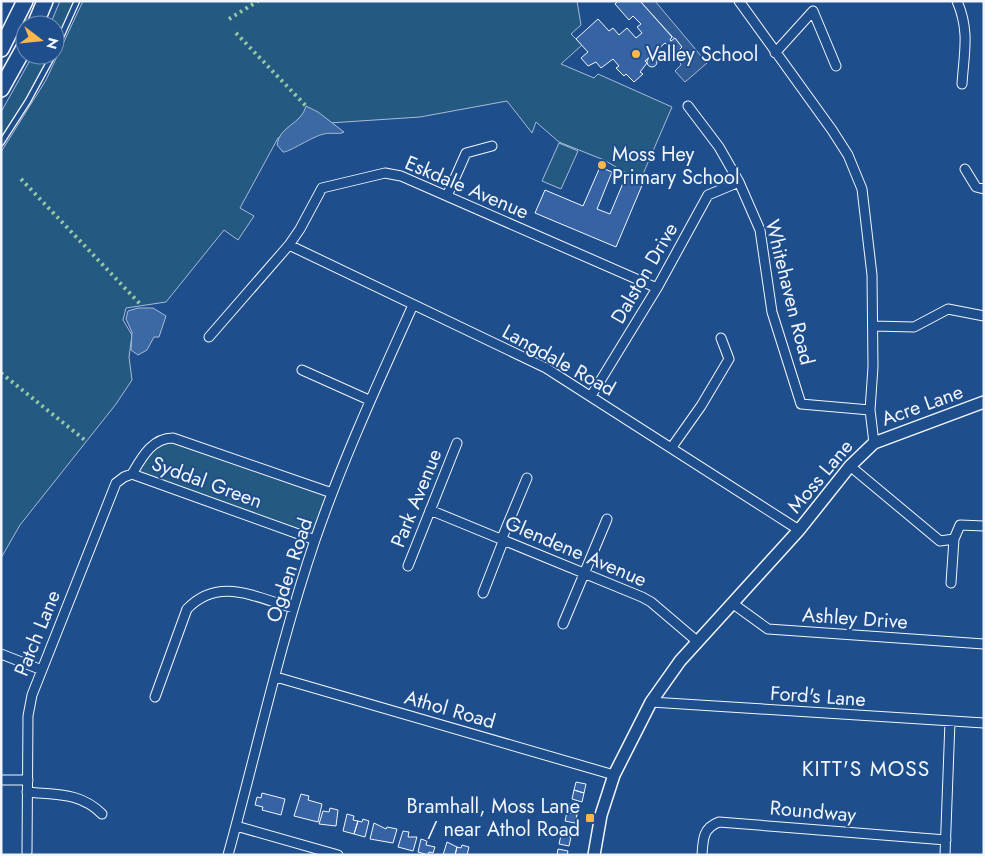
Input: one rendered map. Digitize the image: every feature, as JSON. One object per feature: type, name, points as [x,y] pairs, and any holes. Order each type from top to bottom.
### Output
[{"type":"highway","points":[[1,49],[25,1]]},
{"type":"highway","points":[[39,15],[45,1]]},
{"type":"highway","points":[[1,88],[15,64]]},
{"type":"main road","name":"Acre Lane","points":[[874,443],[984,402]]},
{"type":"main road","name":"Moss Lane","points":[[594,855],[601,815],[614,775],[651,702],[680,661],[799,530],[850,466],[874,443]]},
{"type":"street","name":"Moss Lane","points":[[739,1],[832,130],[848,156],[862,189],[872,275],[873,326],[870,410],[874,443]]},
{"type":"street","points":[[809,1],[836,66]]},
{"type":"street","points":[[957,1],[965,21],[966,30],[962,84]]},
{"type":"street","points":[[775,53],[813,10]]},
{"type":"street","name":"Whitehaven Road","points":[[688,106],[719,147],[739,182],[760,230],[772,312],[801,404],[870,410]]},
{"type":"street","points":[[446,196],[466,153],[492,146]]},
{"type":"street","points":[[965,169],[976,187],[984,189]]},
{"type":"street","name":"Eskdale Avenue","points":[[209,337],[289,245],[300,230],[319,191],[326,185],[392,174],[516,228],[618,269],[657,288]]},
{"type":"street","name":"Dalston Drive","points":[[591,396],[657,288],[708,195],[739,182]]},
{"type":"street","name":"Langdale Road","points":[[289,245],[546,368],[799,530]]},
{"type":"street","name":"Ogden Road","points":[[228,855],[293,608],[315,540],[369,400],[413,305]]},
{"type":"street","points":[[873,326],[914,327],[948,309],[984,316]]},
{"type":"street","points":[[672,448],[701,406],[729,359],[721,338]]},
{"type":"street","points":[[302,370],[369,400]]},
{"type":"street","name":"Syddal Green","points":[[315,540],[132,474],[141,458],[156,442],[173,438],[332,493]]},
{"type":"street","name":"Park Avenue","points":[[408,566],[457,443]]},
{"type":"street","points":[[850,466],[940,541],[954,540]]},
{"type":"street","name":"Patch Lane","points":[[27,852],[28,716],[32,695],[116,483],[132,474]]},
{"type":"street","points":[[482,593],[527,478]]},
{"type":"street","name":"Glendene Avenue","points":[[430,510],[651,602],[698,642]]},
{"type":"street","points":[[562,624],[607,519]]},
{"type":"street","points":[[951,583],[954,540],[960,525],[984,526]]},
{"type":"street","points":[[155,698],[187,609],[198,598],[212,591],[227,591],[293,608]]},
{"type":"street","name":"Ashley Drive","points":[[732,603],[768,629],[984,644]]},
{"type":"street","points":[[1,654],[42,670]]},
{"type":"street","name":"Athol Road","points":[[276,677],[614,775]]},
{"type":"street","name":"Ford's Lane","points":[[651,702],[984,723]]},
{"type":"street","points":[[945,855],[950,722]]},
{"type":"street","points":[[1,780],[28,780]]},
{"type":"street","points":[[27,792],[76,796],[93,805],[102,814]]},
{"type":"street","name":"Roundway","points":[[702,855],[703,838],[706,831],[719,822],[946,840]]},
{"type":"street","points":[[236,826],[338,855]]},
{"type":"lane","points":[[65,28],[77,1]]},
{"type":"lane","points":[[1,143],[28,101],[48,65]]},
{"type":"shaded area","points":[[60,1],[77,1],[65,27],[65,15],[54,15]]},
{"type":"shaded area","points":[[83,1],[577,1],[581,25],[571,34],[582,45],[561,64],[594,78],[598,74],[672,107],[640,181],[604,160],[559,142],[536,122],[532,133],[507,101],[420,117],[299,125],[278,138],[240,208],[254,216],[238,240],[224,230],[166,302],[126,308],[123,320],[132,335],[129,357],[132,380],[116,404],[20,525],[1,558],[1,152],[46,80],[53,65],[65,65],[65,39]]},
{"type":"shaded area","points":[[640,1],[655,1],[707,63],[685,82],[675,71],[681,65],[678,55],[681,53],[679,50],[682,47]]},
{"type":"shaded area","points":[[27,65],[47,65],[28,101],[1,143],[1,112]]},
{"type":"shaded area","points":[[306,106],[318,112],[344,132],[319,135],[283,152],[277,145],[282,133],[300,117]]},
{"type":"shaded area","points":[[559,143],[578,151],[561,189],[542,181]]},
{"type":"shaded area","points":[[138,308],[153,308],[166,316],[159,337],[154,337],[147,350],[138,355],[131,350],[132,332],[126,319],[128,311]]},
{"type":"shaded area","points":[[164,438],[332,493],[315,540],[132,474]]},
{"type":"building","points":[[618,1],[640,1],[672,37],[670,40],[675,38],[682,47],[679,50],[681,53],[678,55],[665,43],[645,61],[647,63],[640,72],[643,74],[634,82],[616,68],[619,66],[613,59],[601,68],[596,62],[588,66],[581,58],[588,52],[576,39],[598,19],[609,31],[613,28],[619,35],[627,28],[636,38],[642,33],[637,27],[641,24],[633,16],[629,20],[615,4]]},
{"type":"building","points":[[650,57],[654,57],[657,62],[656,66],[650,67],[647,64],[647,60]]},
{"type":"building","points":[[600,167],[612,172],[597,209],[610,214],[626,176],[643,183],[616,247],[535,213],[545,190],[583,206]]},
{"type":"building","points":[[576,782],[586,784],[584,793],[574,790]]},
{"type":"building","points":[[574,790],[584,793],[582,802],[572,799]]},
{"type":"building","points":[[262,793],[285,799],[281,815],[262,810],[263,807],[255,805],[257,797],[261,798]]},
{"type":"building","points":[[301,794],[309,796],[308,800],[322,804],[318,822],[294,816]]},
{"type":"building","points":[[569,804],[579,806],[577,815],[567,812]]},
{"type":"building","points":[[330,808],[338,810],[336,826],[319,824],[323,811],[329,812]]},
{"type":"building","points":[[567,812],[577,815],[575,823],[565,821]]},
{"type":"building","points":[[347,814],[354,816],[353,820],[358,821],[354,834],[343,831]]},
{"type":"building","points":[[363,819],[369,821],[365,837],[354,834],[358,821],[362,822]]},
{"type":"building","points":[[374,823],[386,829],[387,827],[397,829],[393,843],[370,839]]},
{"type":"building","points":[[563,826],[573,828],[571,837],[561,835]]},
{"type":"building","points":[[403,831],[409,832],[408,837],[417,837],[413,851],[398,847]]},
{"type":"building","points":[[561,835],[571,837],[569,846],[559,844]]},
{"type":"building","points":[[421,839],[427,841],[426,845],[435,847],[433,853],[429,852],[428,855],[418,852]]},
{"type":"building","points":[[447,842],[457,847],[455,855],[443,855]]},
{"type":"building","points":[[462,845],[469,847],[467,855],[455,855],[457,847],[461,848]]},
{"type":"building","points":[[558,849],[568,851],[567,855],[557,855]]},
{"type":"hedge","points":[[229,19],[258,1]]},
{"type":"hedge","points":[[236,33],[306,106]]},
{"type":"hedge","points":[[21,179],[141,305]]},
{"type":"hedge","points":[[1,373],[86,441]]},
{"type":"place","name":"Valley School","points":[[636,54]]},
{"type":"place","name":"Moss Hey Primary School","points":[[602,165]]},
{"type":"place","name":"Bramhall, Moss Lane / near Athol Road","points":[[590,818]]},
{"type":"district","name":"KITT'S MOSS","points":[[866,769]]}]
